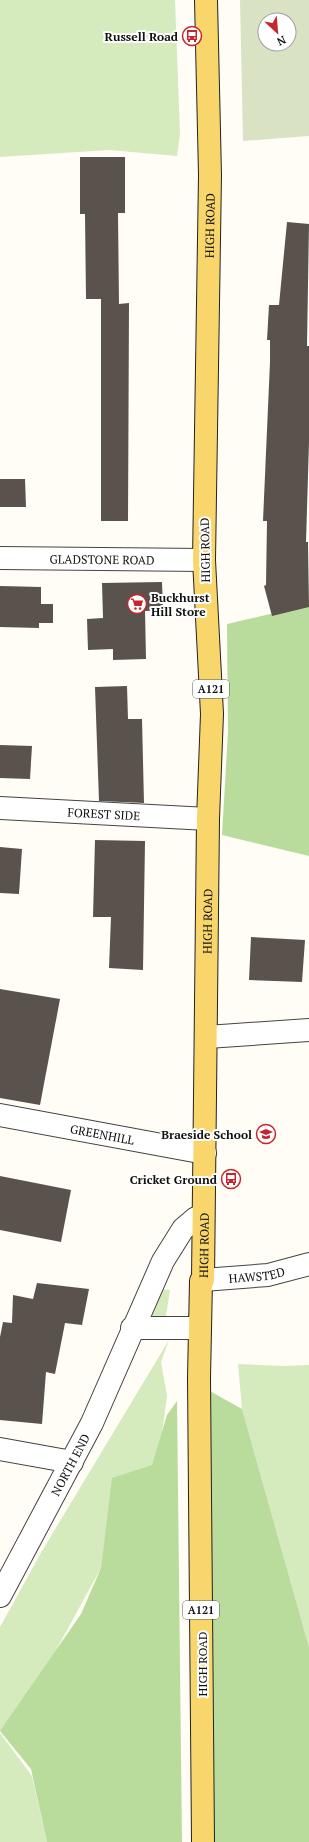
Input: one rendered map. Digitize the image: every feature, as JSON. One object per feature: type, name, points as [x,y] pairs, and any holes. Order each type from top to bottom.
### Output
[{"type":"main road","name":"HIGH ROAD","points":[[204,1842],[199,1378],[201,1281],[203,1280],[207,1037],[208,819],[212,714],[204,560],[210,174],[206,0]]},
{"type":"street","name":"GLADSTONE ROAD","points":[[0,558],[204,560]]},
{"type":"street","name":"FOREST SIDE","points":[[0,808],[208,819]]},
{"type":"street","points":[[207,1037],[309,1030]]},
{"type":"street","name":"GREENHILL","points":[[0,1114],[205,1153]]},
{"type":"street","name":"NORTH END","points":[[0,1596],[92,1423],[162,1261],[182,1229],[196,1218],[203,1219]]},
{"type":"street","name":"HAWSTED","points":[[203,1280],[268,1275],[309,1264]]},
{"type":"street","points":[[132,1328],[200,1328]]},
{"type":"street","points":[[0,1449],[72,1462]]},
{"type":"green space","points":[[0,0],[175,0],[180,134],[177,156],[109,150],[0,157]]},
{"type":"green space","points":[[240,0],[309,0],[309,136],[243,141]]},
{"type":"green space","points":[[309,605],[309,856],[222,835],[228,732],[227,624]]},
{"type":"green space","points":[[162,1289],[170,1290],[165,1322],[154,1319],[150,1311]]},
{"type":"green space","points":[[169,1340],[161,1362],[167,1396],[160,1447],[152,1465],[105,1538],[101,1568],[38,1683],[0,1731],[0,1627],[42,1551]]},
{"type":"green space","points":[[238,1364],[283,1366],[309,1365],[309,1647],[242,1409]]},
{"type":"green space","points":[[208,1390],[242,1409],[309,1647],[309,1842],[212,1842]]},
{"type":"green space","points":[[177,1401],[182,1842],[47,1842],[31,1769],[0,1731],[81,1614],[101,1568],[112,1478],[152,1465],[167,1415]]},
{"type":"green space","points":[[0,1733],[32,1776],[47,1842],[0,1842]]},
{"type":"building","points":[[80,157],[125,157],[125,213],[118,213],[119,304],[129,303],[128,521],[101,521],[101,299],[86,299],[85,214],[80,214]]},
{"type":"building","points":[[287,222],[309,224],[307,346],[309,346],[309,442],[306,542],[308,542],[309,607],[272,616],[264,586],[266,585],[267,521],[263,521],[270,362],[270,340],[267,340],[269,305],[279,305]]},
{"type":"building","points":[[0,479],[25,479],[26,507],[0,507]]},
{"type":"building","points":[[162,582],[163,610],[145,611],[146,659],[113,660],[113,649],[88,650],[87,619],[103,618],[102,583]]},
{"type":"building","points":[[0,586],[41,587],[41,604],[53,604],[53,623],[39,623],[39,628],[0,627]]},
{"type":"building","points":[[127,686],[128,719],[142,719],[144,803],[99,801],[95,687]]},
{"type":"building","points":[[0,745],[32,746],[30,779],[0,778]]},
{"type":"building","points":[[95,840],[145,841],[143,970],[109,968],[111,917],[93,917]]},
{"type":"building","points":[[0,847],[22,849],[19,894],[0,893]]},
{"type":"building","points":[[251,937],[305,940],[302,982],[249,980]]},
{"type":"building","points":[[0,989],[60,999],[40,1105],[0,1098]]},
{"type":"building","points":[[0,1176],[71,1190],[61,1242],[0,1230]]},
{"type":"building","points":[[37,1283],[89,1289],[82,1325],[65,1323],[55,1374],[46,1372],[42,1424],[0,1420],[0,1337],[3,1322],[12,1323],[13,1295],[33,1299]]},
{"type":"place","name":"Russell Road","points":[[192,36]]},
{"type":"place","name":"Buckhurst Hill Store","points":[[137,604]]},
{"type":"place","name":"Braeside School","points":[[266,1134]]},
{"type":"place","name":"Cricket Ground","points":[[231,1179]]}]
